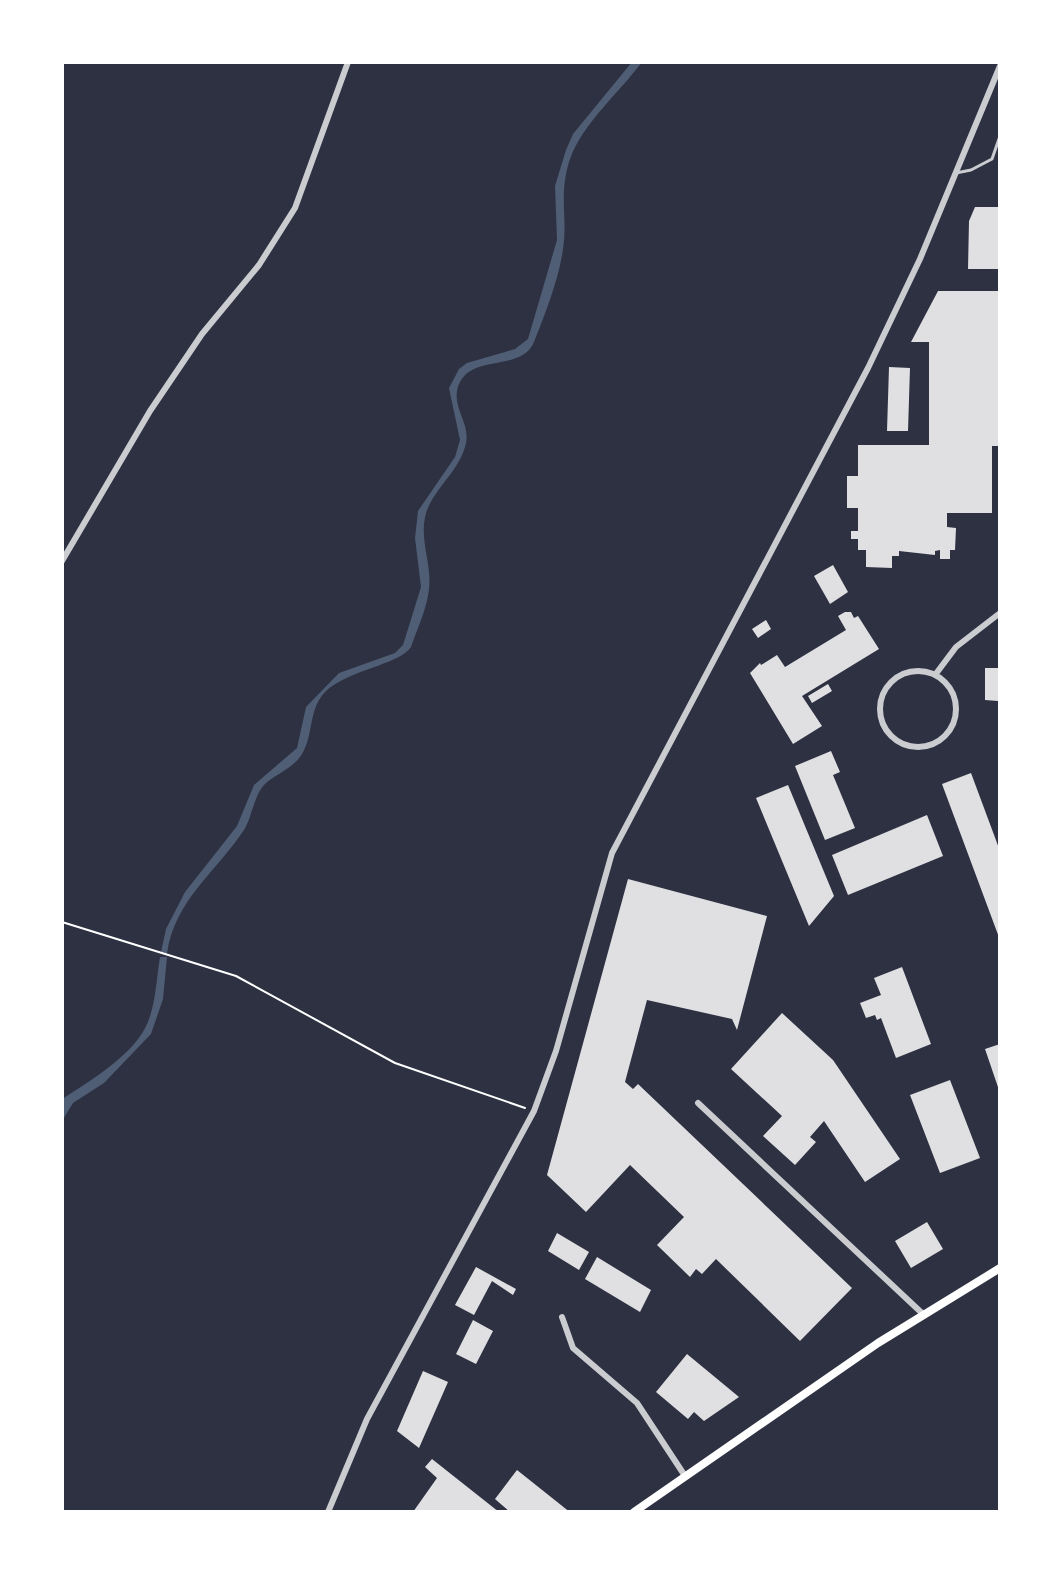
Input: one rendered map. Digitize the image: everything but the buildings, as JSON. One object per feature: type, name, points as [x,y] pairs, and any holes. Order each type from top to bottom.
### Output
[{"type":"main road","points":[[634,1512],[924,1315],[1000,1268]]},
{"type":"street","points":[[62,561],[150,411],[202,334],[259,265],[295,208],[348,62]]},
{"type":"street","points":[[328,1512],[367,1419],[534,1111],[556,1051],[612,853],[868,368],[956,173],[1000,66]]},
{"type":"street","points":[[935,675],[956,647],[1000,613]]},
{"type":"street","points":[[908,672],[935,675],[953,695],[954,722],[944,737],[928,746],[901,743],[882,723],[882,696],[892,681],[908,672]]},
{"type":"street","points":[[698,1103],[924,1315]]},
{"type":"street","points":[[562,1317],[573,1348],[637,1403],[685,1476]]},
{"type":"lane","points":[[992,159],[1000,136]]},
{"type":"lane","points":[[956,173],[971,170],[992,159],[1000,159]]},
{"type":"path","points":[[62,922],[236,976],[407,1069],[534,1111]]},
{"type":"water","points":[[632,62],[642,62],[592,121],[570,159],[566,172],[561,260],[534,342],[518,358],[471,371],[462,379],[457,391],[466,443],[458,463],[433,498],[425,517],[429,589],[411,647],[396,659],[346,678],[325,692],[313,714],[302,754],[294,764],[264,785],[244,830],[187,903],[171,935],[167,954],[161,952],[166,929],[185,892],[237,826],[254,785],[297,748],[306,707],[339,673],[395,653],[403,645],[421,587],[415,538],[418,511],[455,457],[460,440],[449,388],[459,369],[467,363],[515,349],[528,339],[557,240],[555,186],[566,150],[573,134]]},
{"type":"water","points":[[160,957],[167,957],[163,999],[151,1034],[104,1083],[73,1103],[62,1121],[64,1098],[119,1059],[144,1030],[153,1004]]}]
